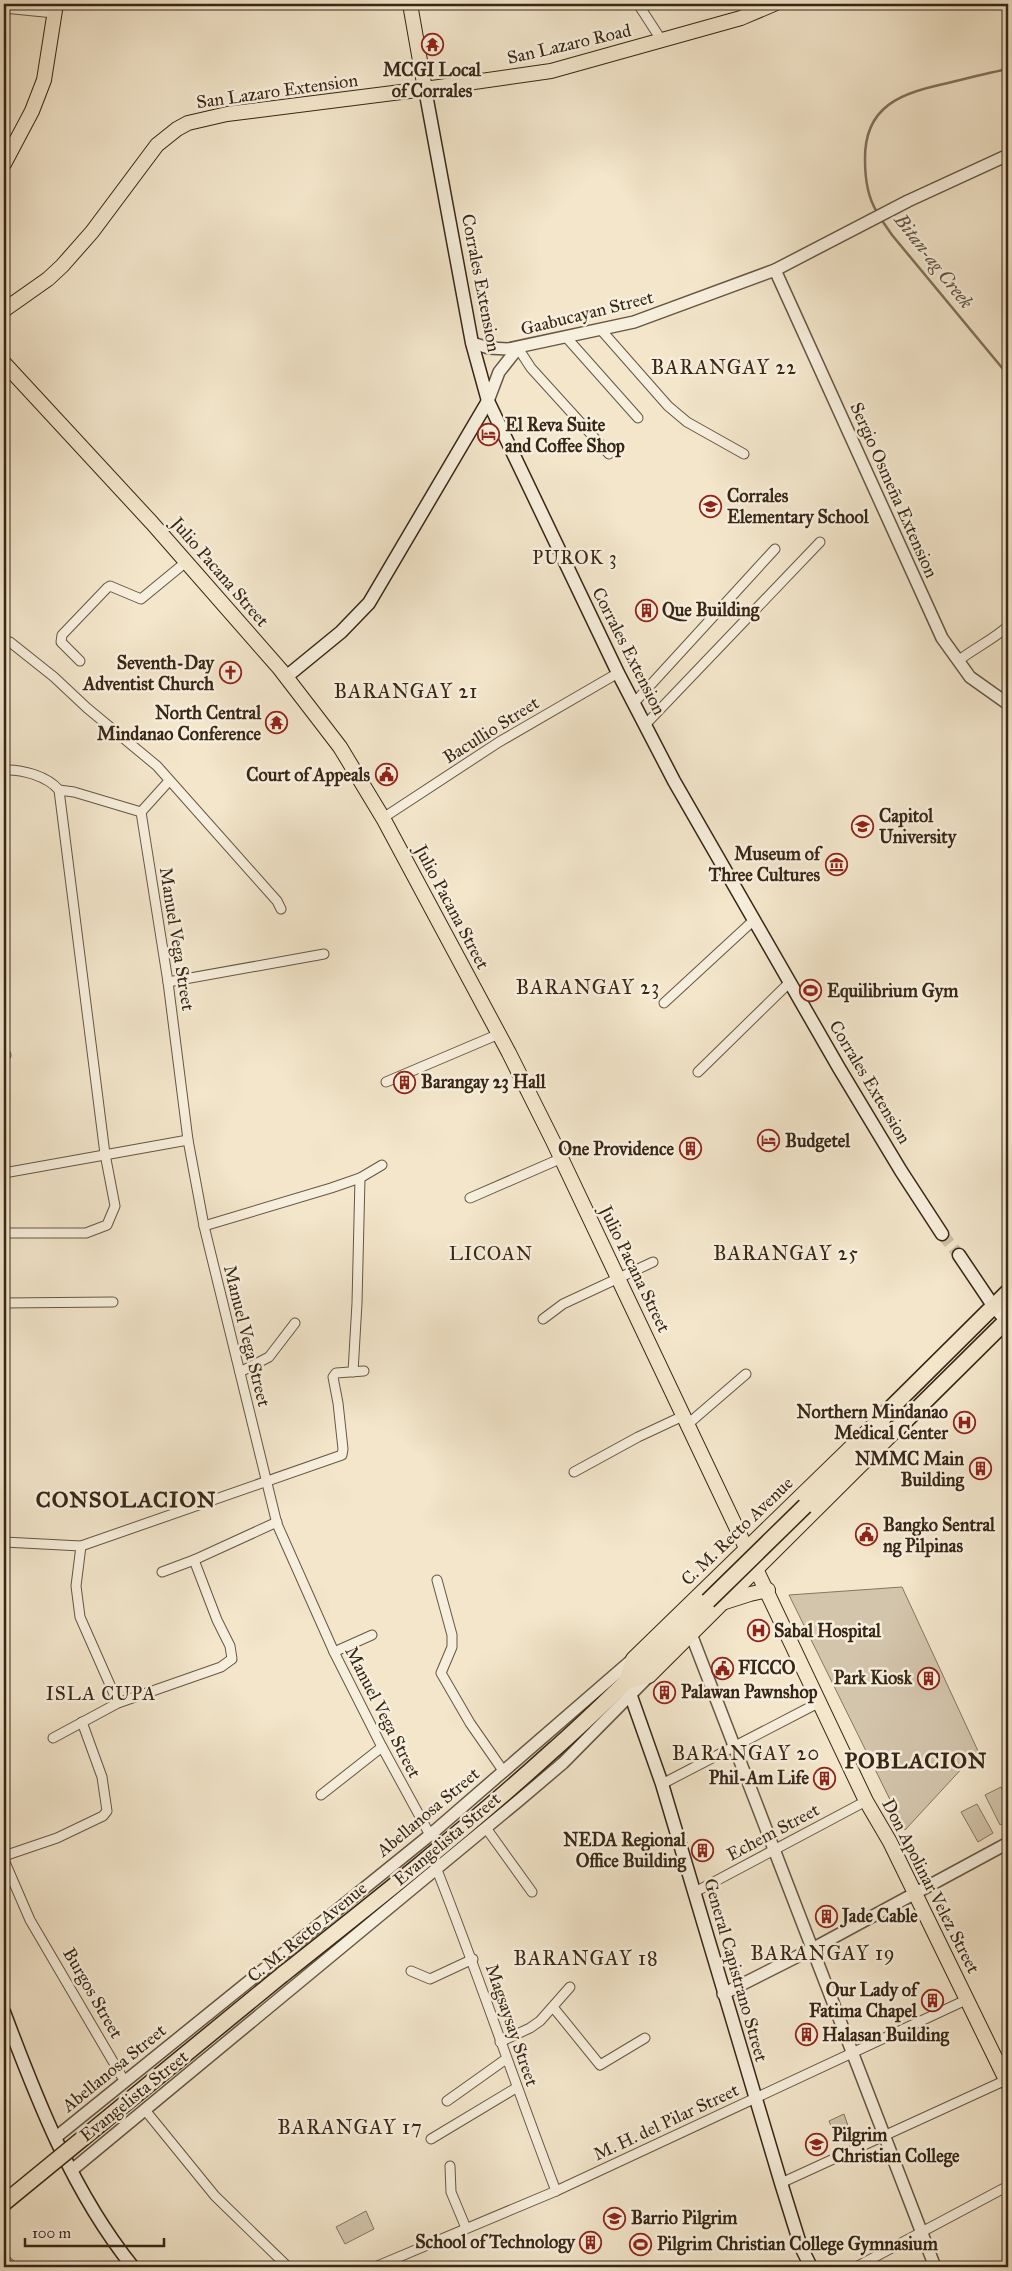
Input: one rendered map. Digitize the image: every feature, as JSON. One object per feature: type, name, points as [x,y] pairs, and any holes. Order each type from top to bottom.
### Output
[{"type":"highway","name":"C. M. Recto Avenue","points":[[4,2203],[437,1851],[628,1689],[715,1602],[805,1506],[871,1441],[886,1413],[1008,1292]]},
{"type":"highway","name":"C. M. Recto Avenue","points":[[871,1441],[899,1427],[1008,1320]]},
{"type":"main road","name":"Corrales Extension","points":[[410,4],[472,343],[488,401],[618,673],[674,781],[901,1171],[942,1234]]},
{"type":"main road","name":"San Lazaro Road","points":[[426,89],[550,71],[741,18],[774,4]]},
{"type":"main road","points":[[4,164],[32,111],[44,80],[55,8]]},
{"type":"main road","name":"San Lazaro Extension","points":[[4,310],[48,279],[67,260],[92,232],[157,145],[177,129],[213,116],[426,89]]},
{"type":"main road","name":"Julio Pacana Street","points":[[4,364],[186,562],[286,677],[340,747],[383,818],[499,1034],[562,1158],[757,1568]]},
{"type":"main road","name":"Gaabucayan Street","points":[[286,677],[341,632],[369,603],[488,401]]},
{"type":"main road","points":[[959,1255],[994,1307],[1008,1320]]},
{"type":"main road","name":"C. M. Recto Avenue","points":[[628,1689],[633,1659],[886,1413]]},
{"type":"main road","name":"C. M. Recto Avenue","points":[[628,1689],[649,1676],[691,1634],[715,1602],[757,1568],[899,1427]]},
{"type":"main road","name":"Don Apolinar Velez Street","points":[[757,1568],[866,1801],[890,1842],[1007,2082]]},
{"type":"main road","points":[[715,1602],[768,1590]]},
{"type":"main road","name":"General Capistrano Street","points":[[628,1689],[662,1784],[695,1892],[723,1994],[781,2183],[801,2247],[811,2267]]},
{"type":"main road","points":[[4,2012],[55,2138],[105,2228],[133,2267]]},
{"type":"street","points":[[638,4],[662,41]]},
{"type":"street","points":[[4,8],[55,8]]},
{"type":"street","name":"Gaabucayan Street","points":[[488,401],[499,372],[518,348],[602,331],[634,322],[775,270],[908,201],[1008,155]]},
{"type":"street","name":"Sergio Osmeña Extension","points":[[775,270],[942,638],[970,677],[1008,704]]},
{"type":"street","points":[[602,331],[668,406],[687,422],[744,454]]},
{"type":"street","points":[[566,338],[638,418]]},
{"type":"street","points":[[472,343],[497,350],[518,348],[530,368],[609,454]]},
{"type":"street","points":[[645,725],[820,542]]},
{"type":"street","points":[[634,703],[775,549]]},
{"type":"street","points":[[80,661],[61,642],[62,635],[107,588],[110,586],[141,599],[186,562]]},
{"type":"street","points":[[958,661],[973,648],[996,636],[1008,626]]},
{"type":"street","points":[[10,642],[54,677],[87,708],[157,766],[277,901],[281,909]]},
{"type":"street","name":"Bacullio Street","points":[[383,818],[499,742],[618,673]]},
{"type":"street","points":[[4,770],[37,776],[48,780],[59,790],[74,792],[141,812],[169,780]]},
{"type":"street","points":[[4,1234],[86,1233],[107,1225],[115,1206],[105,1154],[59,790]]},
{"type":"street","name":"Manuel Vega Street","points":[[141,812],[168,982],[188,1140],[204,1226],[276,1522],[334,1652],[382,1747],[430,1835]]},
{"type":"street","points":[[664,1003],[754,920]]},
{"type":"street","points":[[168,982],[324,954]]},
{"type":"street","points":[[698,1072],[790,982]]},
{"type":"street","points":[[386,1082],[499,1034]]},
{"type":"street","points":[[4,1173],[188,1140]]},
{"type":"street","points":[[470,1198],[562,1158]]},
{"type":"street","points":[[204,1226],[360,1178],[382,1165]]},
{"type":"street","points":[[353,1372],[357,1303],[360,1178]]},
{"type":"street","points":[[543,1318],[563,1304],[653,1262]]},
{"type":"street","points":[[4,1303],[113,1302]]},
{"type":"street","points":[[240,1372],[269,1357],[295,1323]]},
{"type":"street","points":[[4,1542],[81,1546],[342,1455],[338,1404],[333,1377],[336,1373],[364,1371]]},
{"type":"street","points":[[574,1472],[638,1437],[686,1420],[746,1374]]},
{"type":"street","points":[[162,1572],[194,1560],[276,1522]]},
{"type":"street","points":[[81,1546],[76,1586],[80,1617],[118,1703]]},
{"type":"street","points":[[53,1738],[118,1703],[221,1667],[232,1659],[230,1646],[194,1560]]},
{"type":"street","points":[[437,1580],[452,1641],[452,1648],[440,1673],[470,1723],[504,1772]]},
{"type":"street","points":[[691,1634],[935,2267]]},
{"type":"street","points":[[334,1652],[372,1635]]},
{"type":"street","name":"Abellanosa Street","points":[[55,2138],[430,1835],[633,1659]]},
{"type":"street","name":"Evangelista Street","points":[[72,2170],[437,1870],[563,1762],[628,1689]]},
{"type":"street","points":[[662,1784],[820,1702]]},
{"type":"street","points":[[4,1856],[57,1838],[103,1816],[107,1811],[102,1778],[82,1722]]},
{"type":"street","points":[[320,1795],[382,1747]]},
{"type":"street","name":"Echem Street","points":[[695,1892],[866,1801]]},
{"type":"street","points":[[486,1828],[532,1892]]},
{"type":"street","points":[[723,1994],[812,1949],[1008,1843]]},
{"type":"street","name":"Burgos Street","points":[[4,1860],[30,1920],[125,2082],[145,2110],[215,2196],[288,2267]]},
{"type":"street","name":"Magsaysay Street","points":[[437,1870],[472,1959],[516,2088],[556,2191]]},
{"type":"street","points":[[411,1971],[430,1979],[472,1959]]},
{"type":"street","points":[[500,2042],[530,2028],[553,2007],[570,1987]]},
{"type":"street","name":"M. H. del Pilar Street","points":[[376,2267],[556,2191],[968,1999]]},
{"type":"street","points":[[553,2007],[600,2065],[645,2038]]},
{"type":"street","points":[[447,2101],[506,2059]]},
{"type":"street","points":[[781,2183],[1007,2082]]},
{"type":"street","points":[[431,2139],[516,2088]]},
{"type":"street","points":[[450,2166],[451,2192],[466,2228]]},
{"type":"street","points":[[856,2267],[922,2234],[1008,2186]]},
{"type":"shaded area","points":[[902,1587],[978,1751],[905,1830],[789,1595]]},
{"type":"shaded area","points":[[1001,1787],[1008,1803],[1008,1821],[1000,1825],[985,1795]]},
{"type":"shaded area","points":[[977,1804],[993,1833],[978,1842],[961,1812]]},
{"type":"shaded area","points":[[844,2114],[848,2126],[847,2138],[837,2141],[829,2121]]},
{"type":"shaded area","points":[[366,2211],[374,2229],[345,2244],[336,2227]]},
{"type":"shaded area","points":[[4,2252],[21,2267],[4,2267]]},
{"type":"waterway","name":"Bitan-ag Creek","points":[[877,212],[871,200],[865,160],[866,141],[871,126],[879,114],[901,97],[915,92],[1008,69]]},
{"type":"waterway","name":"Bitan-ag Creek","points":[[881,219],[892,235],[1008,375]]},
{"type":"tunnel","points":[[942,1234],[959,1255]]},
{"type":"place","name":"MCGI Local of Corrales","points":[[432,45]]},
{"type":"place","name":"El Reva Suite and Coffee Shop","points":[[489,435]]},
{"type":"place","name":"Corrales Elementary School","points":[[711,506]]},
{"type":"place","name":"Que Building","points":[[646,610]]},
{"type":"place","name":"Seventh-Day Adventist Church","points":[[230,673]]},
{"type":"place","name":"North Central Mindanao Conference","points":[[277,723]]},
{"type":"place","name":"Court of Appeals","points":[[386,775]]},
{"type":"place","name":"Capitol University","points":[[863,826]]},
{"type":"place","name":"Museum of Three Cultures","points":[[836,864]]},
{"type":"place","name":"Equilibrium Gym","points":[[811,991]]},
{"type":"place","name":"Barangay 23 Hall","points":[[405,1082]]},
{"type":"place","name":"Budgetel","points":[[769,1141]]},
{"type":"place","name":"One Providence","points":[[690,1149]]},
{"type":"place","name":"Northern Mindanao Medical Center","points":[[964,1422]]},
{"type":"place","name":"NMMC Main Building","points":[[980,1469]]},
{"type":"place","name":"Bangko Sentral ng Pilpinas","points":[[867,1535]]},
{"type":"place","name":"Sabal Hospital","points":[[758,1631]]},
{"type":"place","name":"FICCO","points":[[722,1668]]},
{"type":"place","name":"Park Kiosk","points":[[928,1678]]},
{"type":"place","name":"Palawan Pawnshop","points":[[665,1692]]},
{"type":"place","name":"Phil-Am Life","points":[[825,1778]]},
{"type":"place","name":"NEDA Regional Office Building","points":[[702,1850]]},
{"type":"place","name":"Jade Cable","points":[[826,1916]]},
{"type":"place","name":"Our Lady of Fatima Chapel","points":[[933,2000]]},
{"type":"place","name":"Halasan Building","points":[[806,2035]]},
{"type":"place","name":"Pilgrim Christian College","points":[[816,2145]]},
{"type":"place","name":"Barrio Pilgrim","points":[[615,2218]]},
{"type":"place","name":"School of Technology","points":[[591,2242]]},
{"type":"place","name":"Pilgrim Christian College Gymnasium","points":[[641,2244]]},
{"type":"district","name":"BARANGAY 22","points":[[724,367]]},
{"type":"district","name":"PUROK 3","points":[[575,557]]},
{"type":"district","name":"BARANGAY 21","points":[[406,691]]},
{"type":"district","name":"BARANGAY 23","points":[[588,987]]},
{"type":"district","name":"LICOAN","points":[[491,1253]]},
{"type":"district","name":"BARANGAY 25","points":[[786,1253]]},
{"type":"district","name":"CONSOLACION","points":[[126,1499]]},
{"type":"district","name":"ISLA CUPA","points":[[101,1693]]},
{"type":"district","name":"BARANGAY 20","points":[[746,1753]]},
{"type":"district","name":"POBLACION","points":[[916,1760]]},
{"type":"district","name":"BARANGAY 19","points":[[823,1953]]},
{"type":"district","name":"BARANGAY 18","points":[[586,1958]]},
{"type":"district","name":"BARANGAY 17","points":[[350,2127]]}]
